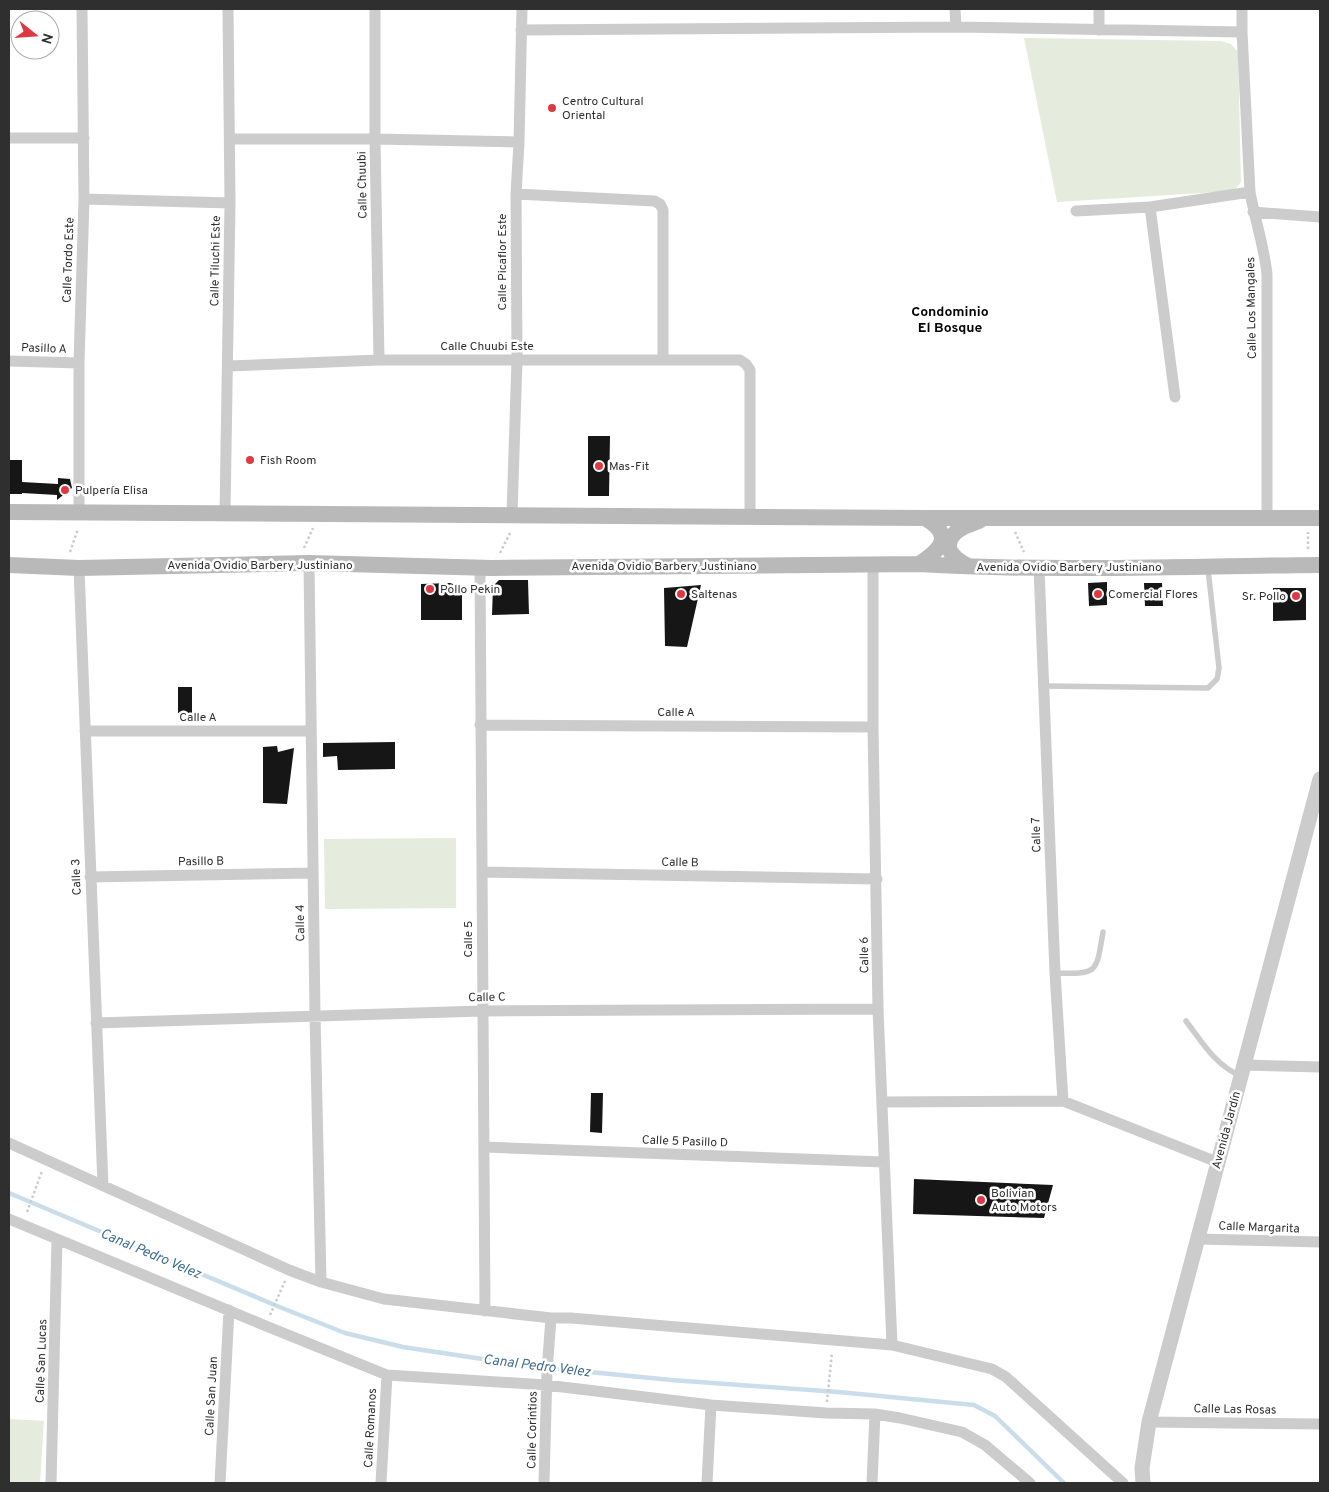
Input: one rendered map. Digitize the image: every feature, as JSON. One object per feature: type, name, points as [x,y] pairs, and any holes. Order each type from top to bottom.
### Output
[{"type":"main road","points":[[9,512],[925,518],[1314,518]]},
{"type":"main road","points":[[919,564],[938,549],[942,540],[942,532],[937,525],[925,518]]},
{"type":"main road","points":[[970,567],[956,560],[950,552],[950,541],[956,532],[985,518]]},
{"type":"main road","name":"Avenida Ovidio Barbery Justiniano","points":[[9,566],[72,567],[303,563],[486,568],[919,564],[1035,568],[1314,565]]},
{"type":"street","name":"Calle Tordo Este","points":[[81,512],[79,363],[84,199],[82,9]]},
{"type":"street","name":"Calle Tiluchi Este","points":[[225,513],[230,203],[228,9]]},
{"type":"street","name":"Calle Chuubi","points":[[375,9],[379,360]]},
{"type":"street","name":"Calle Picaflor Este","points":[[516,514],[516,194],[522,9]]},
{"type":"street","points":[[955,9],[956,27]]},
{"type":"street","points":[[1099,9],[1099,30]]},
{"type":"street","name":"Calle Los Mangales","points":[[1242,9],[1250,192],[1253,212],[1264,251],[1267,274],[1267,519]]},
{"type":"street","points":[[521,30],[956,27],[1242,32]]},
{"type":"street","points":[[9,138],[84,138]]},
{"type":"street","points":[[230,139],[375,139],[519,142]]},
{"type":"street","points":[[1076,211],[1150,207],[1250,192]]},
{"type":"street","points":[[516,194],[654,201],[660,204],[663,210],[663,360]]},
{"type":"street","points":[[84,199],[230,203]]},
{"type":"street","points":[[1150,207],[1175,397]]},
{"type":"street","points":[[1253,212],[1320,217]]},
{"type":"street","name":"Calle Chuubi Este","points":[[228,366],[379,360],[740,360],[750,370],[750,516]]},
{"type":"street","name":"Pasillo A","points":[[9,361],[79,363]]},
{"type":"street","name":"Calle 4","points":[[303,563],[311,731],[321,1282]]},
{"type":"street","name":"Calle 6","points":[[873,565],[873,727],[878,1009],[892,1345]]},
{"type":"street","name":"Calle 3","points":[[72,567],[85,730],[103,1186]]},
{"type":"street","name":"Calle 5","points":[[485,1311],[480,725],[486,568]]},
{"type":"street","name":"Calle 7","points":[[1035,568],[1044,686],[1055,973],[1063,1101]]},
{"type":"street","name":"Calle A","points":[[480,725],[873,727]]},
{"type":"street","name":"Calle A","points":[[85,730],[311,731]]},
{"type":"street","name":"Avenida Jardín","points":[[1143,1483],[1142,1468],[1149,1422],[1196,1239],[1320,780]]},
{"type":"street","name":"Calle B","points":[[482,872],[877,879]]},
{"type":"street","name":"Pasillo B","points":[[90,877],[313,873]]},
{"type":"street","name":"Calle C","points":[[96,1023],[482,1011],[878,1009]]},
{"type":"street","points":[[1242,1071],[1320,1067]]},
{"type":"street","points":[[883,1102],[1063,1101],[1217,1162]]},
{"type":"street","points":[[9,1143],[289,1270],[321,1282],[384,1299],[551,1318],[571,1318],[892,1345],[992,1369],[1006,1377],[1123,1483]]},
{"type":"street","name":"Calle 5 Pasillo D","points":[[484,1147],[884,1162]]},
{"type":"street","points":[[9,1219],[387,1375],[546,1386],[711,1405],[826,1413],[875,1414],[922,1422],[962,1432],[986,1445],[1030,1483]]},
{"type":"street","name":"Calle Margarita","points":[[1196,1239],[1320,1242]]},
{"type":"street","name":"Calle San Lucas","points":[[51,1483],[57,1240]]},
{"type":"street","name":"Calle San Juan","points":[[220,1483],[229,1310]]},
{"type":"street","name":"Calle Corintios","points":[[544,1483],[546,1371],[551,1318]]},
{"type":"street","name":"Calle Romanos","points":[[381,1483],[387,1375]]},
{"type":"street","points":[[707,1483],[711,1405]]},
{"type":"street","points":[[872,1483],[875,1414]]},
{"type":"street","name":"Calle Las Rosas","points":[[1149,1422],[1320,1424]]},
{"type":"lane","points":[[1044,686],[1208,688],[1217,678],[1219,668],[1208,566]]},
{"type":"lane","points":[[1055,973],[1084,974],[1089,972],[1095,966],[1103,932]]},
{"type":"lane","points":[[1186,1021],[1220,1065],[1229,1072],[1242,1071]]},
{"type":"path","points":[[72,567],[81,512]]},
{"type":"path","points":[[303,563],[320,514]]},
{"type":"path","points":[[486,568],[516,514]]},
{"type":"path","points":[[1009,518],[1035,568]]},
{"type":"path","points":[[1314,518],[1314,565]]},
{"type":"path","points":[[26,1214],[40,1175]]},
{"type":"path","points":[[269,1318],[286,1278]]},
{"type":"path","points":[[827,1404],[831,1368]]},
{"type":"shaded area","points":[[1024,38],[1221,41],[1231,44],[1238,52],[1241,182],[1234,191],[1057,202]]},
{"type":"shaded area","points":[[456,838],[456,908],[325,909],[324,839]]},
{"type":"shaded area","points":[[9,1419],[44,1421],[40,1483],[9,1483]]},
{"type":"building","name":"Mas-Fit","points":[[588,436],[610,436],[609,496],[588,496]]},
{"type":"building","points":[[9,460],[22,460],[22,482],[58,484],[58,478],[70,479],[72,488],[57,500],[57,495],[9,494]]},
{"type":"building","points":[[499,580],[528,580],[529,614],[492,615],[493,586]]},
{"type":"building","name":"Comercial Flores","points":[[1107,582],[1107,605],[1089,606],[1088,583]]},
{"type":"building","points":[[450,583],[456,585],[462,594],[462,620],[421,620],[421,584]]},
{"type":"building","points":[[1144,583],[1162,583],[1163,606],[1145,606]]},
{"type":"building","points":[[701,585],[687,647],[665,646],[664,588]]},
{"type":"building","points":[[1273,588],[1306,588],[1306,620],[1273,621]]},
{"type":"building","points":[[178,687],[192,687],[192,713],[178,713]]},
{"type":"building","points":[[395,742],[395,769],[338,770],[337,756],[323,757],[323,743]]},
{"type":"building","points":[[277,746],[278,752],[294,748],[287,804],[263,803],[263,747]]},
{"type":"building","points":[[591,1093],[603,1093],[602,1133],[590,1132]]},
{"type":"building","name":"Bolivian Auto Motors","points":[[914,1179],[1053,1185],[1044,1218],[913,1214]]},
{"type":"waterway","name":"Canal Pedro Velez","points":[[9,1193],[345,1333],[403,1347],[529,1366],[671,1380],[838,1392],[974,1405],[995,1416],[1064,1483]]},
{"type":"place","name":"Centro Cultural Oriental","points":[[552,108]]},
{"type":"place","name":"Fish Room","points":[[250,460]]},
{"type":"place","name":"Mas-Fit","points":[[599,466]]},
{"type":"place","name":"Pulpería Elisa","points":[[65,490]]},
{"type":"place","name":"Pollo Pekin","points":[[430,589]]},
{"type":"place","name":"Saltenas","points":[[681,594]]},
{"type":"place","name":"Comercial Flores","points":[[1098,594]]},
{"type":"place","name":"Sr. Pollo","points":[[1296,596]]},
{"type":"place","name":"Bolivian Auto Motors","points":[[981,1200]]},
{"type":"district","name":"Condominio El Bosque","points":[[950,320]]}]
